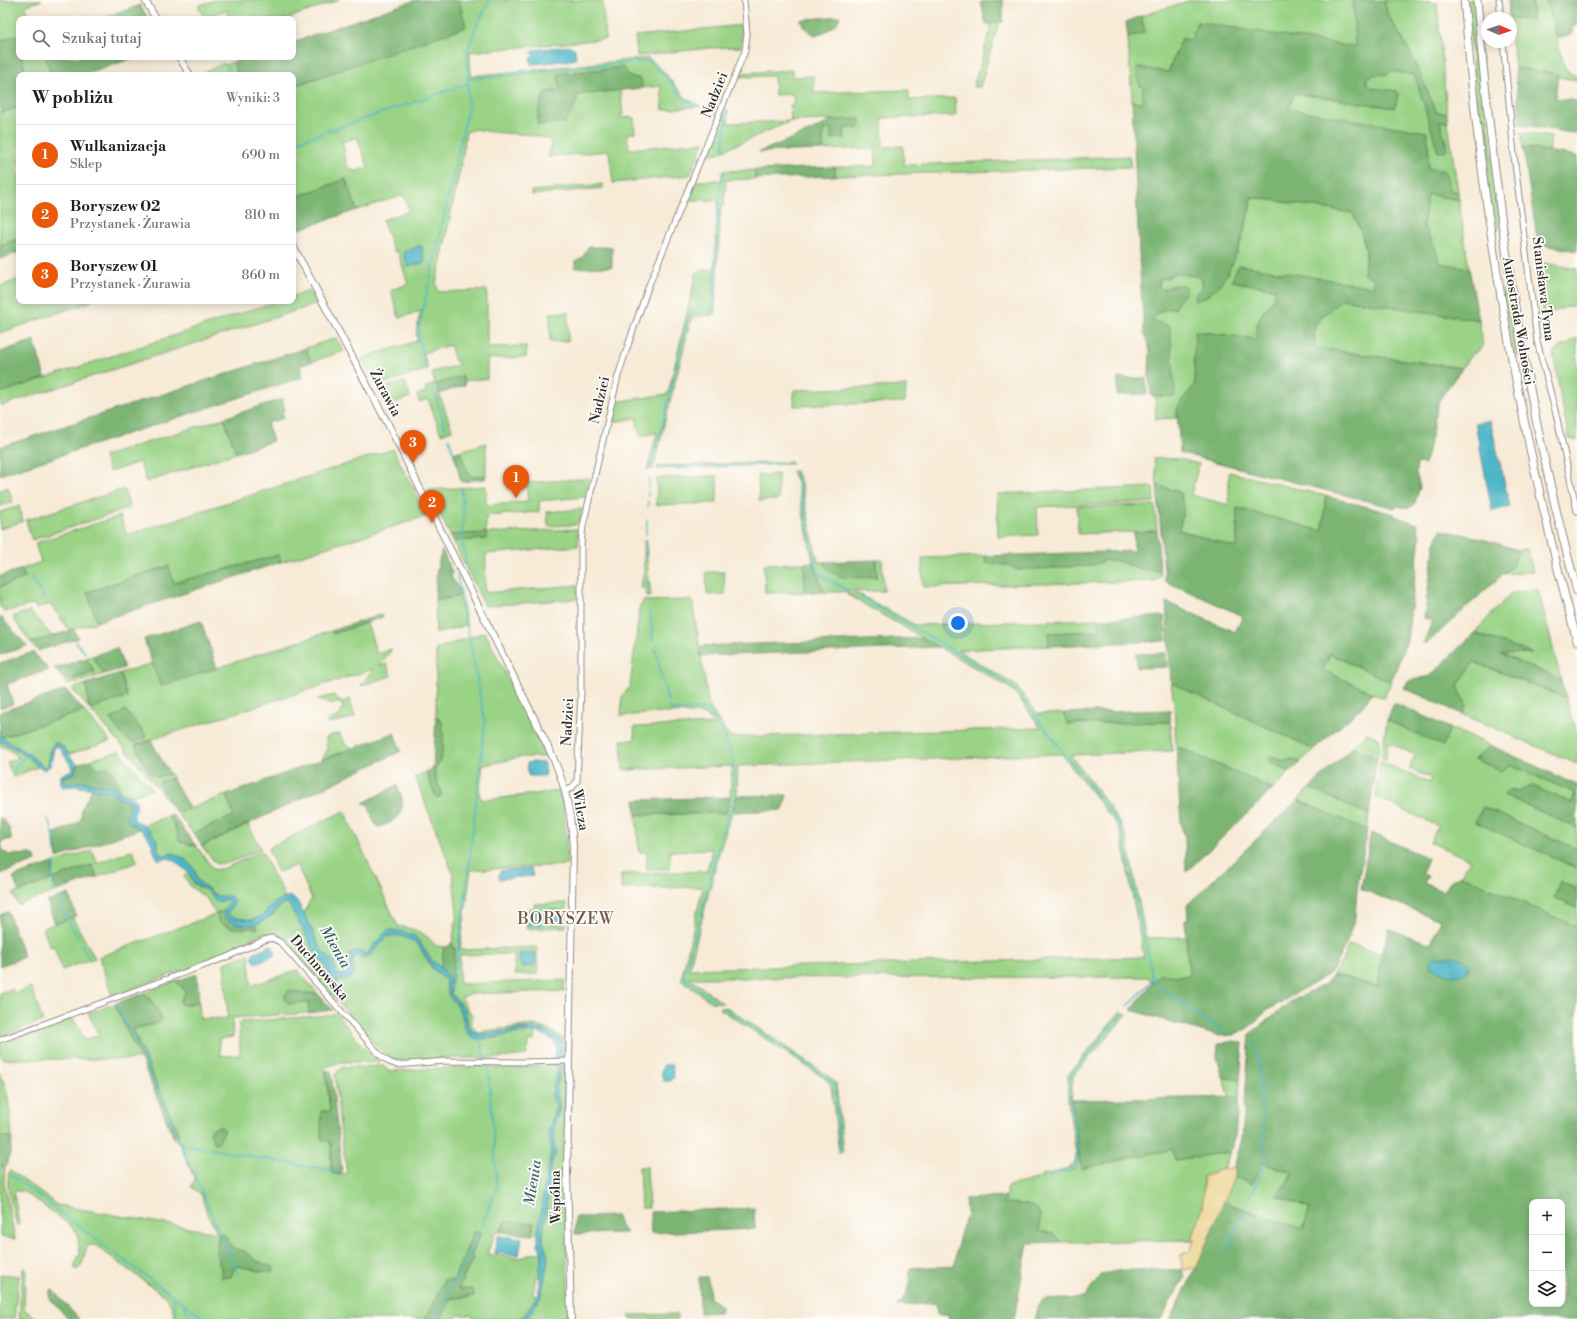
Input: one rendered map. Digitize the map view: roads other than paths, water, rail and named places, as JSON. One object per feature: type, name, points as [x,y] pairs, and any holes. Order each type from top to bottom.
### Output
[{"type":"highway","name":"Autostrada Wolności","points":[[1464,0],[1479,150],[1493,253],[1505,326],[1531,455],[1562,586],[1577,641]]},
{"type":"highway","name":"Autostrada Wolności","points":[[1477,0],[1500,207],[1516,310],[1544,452],[1577,591]]},
{"type":"main road","points":[[145,0],[154,16]]},
{"type":"main road","points":[[181,60],[188,72]]},
{"type":"main road","name":"Żurawia","points":[[296,252],[389,426],[484,617]]},
{"type":"main road","name":"Wilcza","points":[[484,617],[556,763],[570,812],[573,847],[569,1026]]},
{"type":"main road","name":"Wspólna","points":[[569,1026],[565,1061],[571,1319]]},
{"type":"street","name":"Nadziei","points":[[565,791],[574,786],[577,779],[581,691],[581,545],[583,526],[618,376],[629,342],[649,285],[734,80],[746,47],[747,34],[744,0]]},
{"type":"street","points":[[1499,0],[1500,12]]},
{"type":"street","name":"Stanisława Tyma","points":[[1504,48],[1514,157],[1537,341],[1554,407],[1577,511]]},
{"type":"street","name":"Duchnowska","points":[[0,1040],[227,957],[264,940],[272,938],[280,942],[339,1010],[381,1056],[389,1062],[397,1065],[405,1065],[445,1061],[565,1061]]},
{"type":"water","points":[[570,46],[575,49],[576,58],[573,60],[531,64],[530,58],[534,55],[531,53],[533,50]]},
{"type":"water","points":[[422,246],[425,262],[408,267],[403,252]]},
{"type":"water","points":[[1490,420],[1510,507],[1492,511],[1475,423]]},
{"type":"water","points":[[0,735],[27,753],[44,767],[48,766],[50,751],[54,743],[60,744],[77,764],[74,774],[63,776],[62,781],[66,784],[82,781],[97,785],[112,786],[119,792],[135,799],[136,808],[134,820],[144,825],[156,838],[160,855],[172,853],[180,856],[195,870],[197,880],[217,896],[230,896],[234,901],[228,913],[230,917],[252,920],[263,915],[274,903],[289,896],[297,901],[320,948],[333,961],[337,975],[346,974],[350,967],[349,954],[356,951],[367,954],[387,931],[391,930],[405,932],[415,936],[432,961],[441,967],[450,980],[451,993],[466,1012],[468,1025],[473,1033],[487,1034],[534,1027],[557,1037],[562,1041],[559,1058],[554,1058],[557,1046],[555,1042],[536,1032],[520,1032],[487,1039],[471,1038],[464,1026],[463,1018],[456,1003],[450,998],[446,981],[433,968],[418,945],[404,937],[394,935],[387,937],[367,958],[356,956],[353,957],[354,971],[351,978],[331,982],[326,966],[317,956],[287,903],[282,904],[270,916],[256,924],[242,925],[225,918],[224,911],[229,902],[227,899],[219,902],[215,901],[208,891],[194,884],[189,873],[172,859],[168,858],[159,860],[157,858],[147,835],[128,822],[127,814],[131,807],[131,803],[120,799],[112,792],[74,786],[63,787],[60,784],[61,776],[64,773],[72,771],[73,768],[58,746],[54,748],[51,765],[45,770],[38,767],[28,757],[0,741]]},
{"type":"water","points":[[527,763],[545,763],[545,776],[528,775]]},
{"type":"water","points":[[531,869],[533,876],[499,879],[500,871]]},
{"type":"water","points":[[561,910],[563,912],[562,923],[528,926],[529,911]]},
{"type":"water","points":[[272,946],[276,952],[275,955],[256,963],[252,955],[253,953]]},
{"type":"water","points":[[534,952],[536,963],[534,966],[521,967],[519,954]]},
{"type":"water","points":[[1435,957],[1452,957],[1463,959],[1469,967],[1464,974],[1447,974],[1431,967],[1430,962]]},
{"type":"water","points":[[554,1063],[559,1063],[561,1068],[556,1090],[559,1102],[559,1111],[555,1122],[553,1138],[556,1153],[552,1161],[549,1176],[548,1200],[543,1229],[543,1242],[547,1253],[548,1262],[540,1298],[527,1319],[519,1319],[525,1315],[537,1296],[540,1284],[539,1269],[542,1262],[542,1253],[538,1244],[538,1232],[551,1153],[549,1131],[556,1107],[552,1095],[558,1071]]},
{"type":"water","points":[[664,1065],[672,1065],[674,1078],[671,1081],[663,1081],[662,1071]]},
{"type":"water","points":[[498,1236],[522,1238],[519,1255],[495,1253]]},
{"type":"waterway","points":[[427,370],[419,340],[419,328],[468,108],[468,50],[476,27],[490,0]]},
{"type":"waterway","points":[[468,79],[648,61],[654,63],[686,101],[696,106]]},
{"type":"waterway","points":[[227,66],[229,72]]},
{"type":"waterway","points":[[296,142],[467,84]]},
{"type":"waterway","points":[[704,109],[716,114]]},
{"type":"waterway","points":[[723,116],[726,120],[723,152]]},
{"type":"waterway","points":[[719,204],[722,172]]},
{"type":"waterway","points":[[717,233],[719,209]]},
{"type":"waterway","points":[[716,253],[717,238]]},
{"type":"waterway","points":[[650,468],[662,427],[687,317],[693,312],[710,312],[713,308],[716,258]]},
{"type":"waterway","points":[[433,387],[446,430]]},
{"type":"waterway","points":[[449,439],[454,455]]},
{"type":"waterway","points":[[660,468],[789,464]]},
{"type":"waterway","points":[[795,474],[802,497],[811,542]]},
{"type":"waterway","points":[[649,478],[649,488]]},
{"type":"waterway","points":[[461,537],[463,523],[462,487]]},
{"type":"waterway","points":[[648,501],[648,507]]},
{"type":"waterway","points":[[646,534],[647,520]]},
{"type":"waterway","points":[[645,556],[646,539]]},
{"type":"waterway","points":[[462,542],[466,565]]},
{"type":"waterway","points":[[812,547],[816,566],[823,577],[849,591]]},
{"type":"waterway","points":[[450,987],[454,980],[465,899],[485,722],[457,574]]},
{"type":"waterway","points":[[30,577],[45,599]]},
{"type":"waterway","points":[[647,580],[648,587]]},
{"type":"waterway","points":[[648,593],[649,597]]},
{"type":"waterway","points":[[861,597],[998,677],[1016,691]]},
{"type":"waterway","points":[[650,611],[653,641]]},
{"type":"waterway","points":[[76,642],[85,653]]},
{"type":"waterway","points":[[655,648],[668,702]]},
{"type":"waterway","points":[[1023,700],[1079,772]]},
{"type":"waterway","points":[[669,706],[672,710],[708,709],[723,733]]},
{"type":"waterway","points":[[725,737],[733,759],[735,783]]},
{"type":"waterway","points":[[14,773],[15,766],[26,756]]},
{"type":"waterway","points":[[1082,776],[1098,797]]},
{"type":"waterway","points":[[709,882],[720,839],[733,800],[735,788]]},
{"type":"waterway","points":[[1102,802],[1119,824],[1123,836],[1129,868]]},
{"type":"waterway","points":[[47,818],[54,838],[55,851]]},
{"type":"waterway","points":[[54,890],[52,876],[55,864]]},
{"type":"waterway","points":[[1131,874],[1136,901]]},
{"type":"waterway","points":[[701,915],[707,889]]},
{"type":"waterway","points":[[57,896],[78,938]]},
{"type":"waterway","points":[[1138,909],[1153,980],[1191,1011],[1225,1033]]},
{"type":"waterway","points":[[693,944],[699,920]]},
{"type":"waterway","points":[[81,943],[89,958]]},
{"type":"waterway","points":[[688,962],[691,949]]},
{"type":"waterway","points":[[685,971],[686,967]]},
{"type":"waterway","points":[[683,975],[687,981],[716,1002]]},
{"type":"waterway","points":[[1128,1006],[1153,980]]},
{"type":"waterway","points":[[116,1004],[142,1055],[189,1163]]},
{"type":"waterway","points":[[724,1008],[751,1026]]},
{"type":"waterway","points":[[1069,1090],[1069,1081],[1073,1072],[1121,1014]]},
{"type":"waterway","points":[[756,1029],[776,1043]]},
{"type":"waterway","points":[[434,1319],[471,1251],[497,1188],[488,1067],[479,1038]]},
{"type":"waterway","points":[[1227,1251],[1266,1161],[1257,1051],[1253,1045]]},
{"type":"waterway","points":[[781,1046],[834,1083],[836,1096]]},
{"type":"waterway","points":[[1047,1175],[1069,1171],[1074,1168],[1076,1163],[1077,1145],[1070,1096]]},
{"type":"waterway","points":[[836,1101],[840,1149]]},
{"type":"waterway","points":[[182,1144],[339,1172]]},
{"type":"waterway","points":[[192,1169],[218,1229]]},
{"type":"waterway","points":[[11,1175],[103,1245],[205,1319]]},
{"type":"waterway","points":[[221,1234],[238,1274]]},
{"type":"waterway","points":[[173,1297],[177,1319]]},
{"type":"waterway","points":[[184,1304],[190,1319]]},
{"type":"place","name":"Boryszew 01","points":[[413,463]]},
{"type":"place","name":"Wulkanizacja","points":[[516,498]]},
{"type":"place","name":"Boryszew 02","points":[[432,523]]},
{"type":"district","name":"BORYSZEW","points":[[566,919]]},
{"type":"water label","name":"Mienia","points":[[335,947]]},
{"type":"water label","name":"Mienia","points":[[533,1183]]}]
